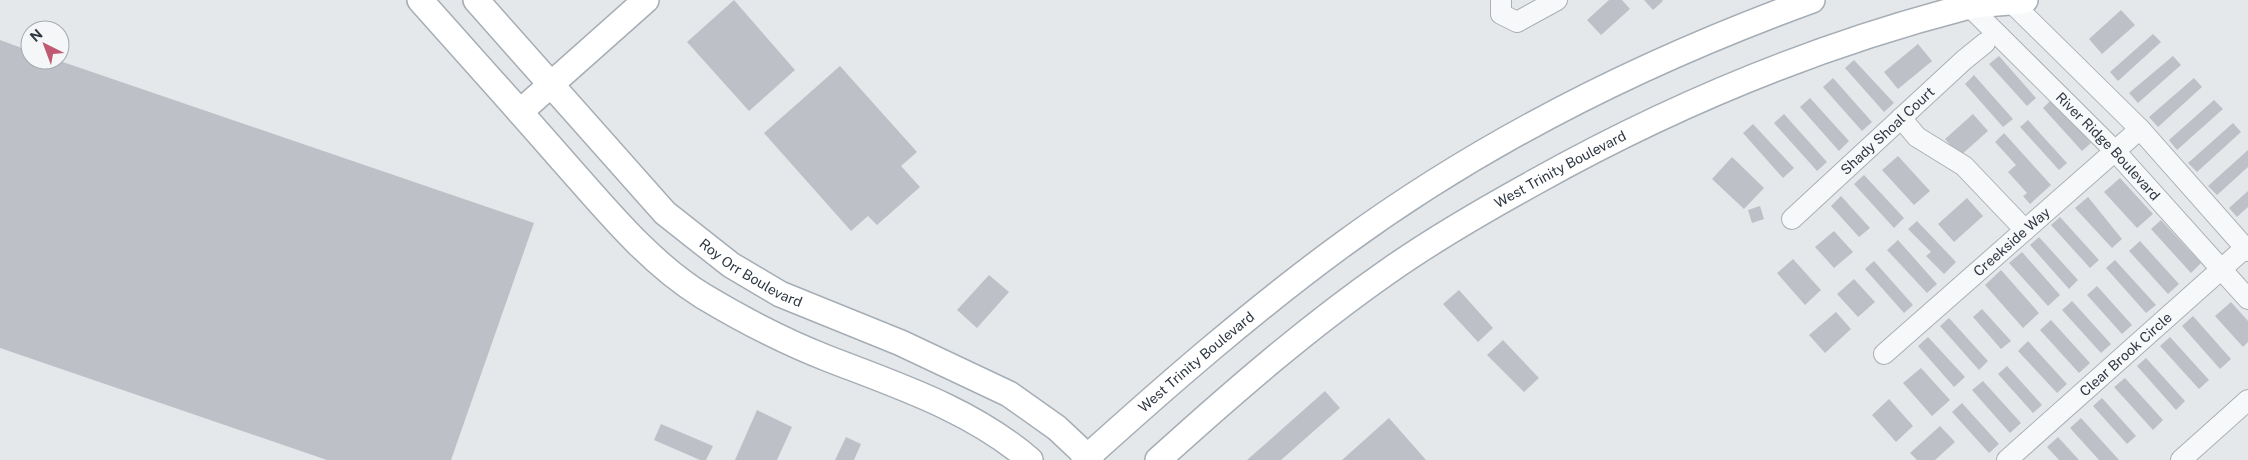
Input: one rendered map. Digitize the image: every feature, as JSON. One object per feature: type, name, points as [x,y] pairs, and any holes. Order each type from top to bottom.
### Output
[{"type":"main road","points":[[420,0],[626,230],[658,262],[700,294],[737,316],[799,346],[893,382],[952,409],[991,432],[1030,460]]},
{"type":"main road","name":"Roy Orr Boulevard","points":[[476,0],[665,213],[731,265],[780,294],[902,344],[1009,394],[1057,428],[1088,459]]},
{"type":"main road","points":[[520,112],[646,0]]},
{"type":"main road","name":"West Trinity Boulevard","points":[[1088,459],[1186,370],[1314,266],[1343,244],[1438,181],[1489,149],[1624,80],[1760,19],[1812,0]]},
{"type":"main road","name":"West Trinity Boulevard","points":[[1158,460],[1250,377],[1358,293],[1456,226],[1587,153],[1720,89],[1827,49],[1966,3],[2015,1]]},
{"type":"main road","points":[[991,432],[1006,460]]},
{"type":"street","points":[[1501,0],[1501,14],[1517,22],[1556,0]]},
{"type":"street","points":[[2015,1],[2140,129],[2246,249]]},
{"type":"street","name":"River Ridge Boulevard","points":[[1966,3],[2115,151],[2248,299]]},
{"type":"street","name":"Shady Shoal Court","points":[[1792,219],[1985,43]]},
{"type":"street","points":[[1901,118],[1917,137],[1964,166],[2025,230]]},
{"type":"street","name":"Creekside Way","points":[[1884,354],[2140,129]]},
{"type":"street","name":"Clear Brook Circle","points":[[2006,460],[2246,249]]},
{"type":"street","points":[[2181,460],[2248,400]]},
{"type":"building","points":[[734,0],[795,70],[749,111],[687,42]]},
{"type":"building","points":[[1609,0],[1622,0],[1630,9],[1601,35],[1587,20]]},
{"type":"building","points":[[1644,0],[1662,0],[1663,1],[1653,10]]},
{"type":"building","points":[[2121,10],[2135,25],[2102,54],[2089,39]]},
{"type":"building","points":[[2153,34],[2161,42],[2118,81],[2110,72]]},
{"type":"building","points":[[0,40],[20,47],[20,70],[70,70],[70,64],[534,223],[451,460],[327,460],[0,348]]},
{"type":"building","points":[[1918,44],[1932,61],[1898,89],[1884,72]]},
{"type":"building","points":[[1999,56],[2036,98],[2027,106],[1989,64]]},
{"type":"building","points":[[2173,56],[2181,65],[2138,103],[2129,93]]},
{"type":"building","points":[[1854,60],[1894,103],[1884,112],[1845,68]]},
{"type":"building","points":[[840,66],[917,152],[901,166],[920,187],[877,225],[868,216],[851,231],[764,133]]},
{"type":"building","points":[[1974,75],[2013,119],[2003,127],[1965,84]]},
{"type":"building","points":[[1833,78],[1872,122],[1862,131],[1823,87]]},
{"type":"building","points":[[2194,78],[2202,87],[2158,127],[2149,117]]},
{"type":"building","points":[[1810,98],[1849,141],[1839,151],[1800,107]]},
{"type":"building","points":[[2052,99],[2091,143],[2082,151],[2043,108]]},
{"type":"building","points":[[2214,100],[2223,109],[2177,150],[2169,140]]},
{"type":"building","points":[[1784,114],[1827,162],[1817,171],[1774,123]]},
{"type":"building","points":[[1973,114],[1988,131],[1960,156],[1945,139]]},
{"type":"building","points":[[2028,120],[2067,163],[2059,170],[2020,127]]},
{"type":"building","points":[[2233,123],[2241,132],[2197,172],[2188,163]]},
{"type":"building","points":[[1753,124],[1794,168],[1783,178],[1743,133]]},
{"type":"building","points":[[2004,133],[2051,185],[2030,204],[2023,196],[2027,193],[2008,172],[2016,165],[1995,142]]},
{"type":"building","points":[[2248,150],[2248,167],[2217,195],[2208,186]]},
{"type":"building","points":[[1898,156],[1930,191],[1914,205],[1882,170]]},
{"type":"building","points":[[1732,157],[1764,188],[1744,209],[1712,179]]},
{"type":"building","points":[[1864,175],[1904,218],[1894,228],[1854,184]]},
{"type":"building","points":[[2120,178],[2153,214],[2137,228],[2104,192]]},
{"type":"building","points":[[2248,191],[2248,207],[2237,217],[2229,208]]},
{"type":"building","points":[[1841,196],[1870,228],[1859,237],[1831,206]]},
{"type":"building","points":[[2088,197],[2122,239],[2112,248],[2075,208]]},
{"type":"building","points":[[1967,198],[1983,216],[1954,242],[1938,224]]},
{"type":"building","points":[[1760,206],[1764,219],[1752,223],[1748,210]]},
{"type":"building","points":[[2060,217],[2099,260],[2090,268],[2051,225]]},
{"type":"building","points":[[2161,220],[2201,263],[2191,273],[2151,229]]},
{"type":"building","points":[[1917,221],[1956,262],[1944,274],[1926,256],[1931,252],[1908,229]]},
{"type":"building","points":[[1834,231],[1853,252],[1834,268],[1815,247]]},
{"type":"building","points":[[2039,237],[2078,280],[2069,289],[2030,245]]},
{"type":"building","points":[[1898,240],[1937,284],[1927,293],[1887,250]]},
{"type":"building","points":[[2140,241],[2179,284],[2168,294],[2129,251]]},
{"type":"building","points":[[2022,252],[2060,295],[2048,306],[2009,263]]},
{"type":"building","points":[[1793,259],[1821,290],[1805,305],[1777,273]]},
{"type":"building","points":[[2115,260],[2156,305],[2146,313],[2106,268]]},
{"type":"building","points":[[1874,261],[1913,305],[1904,313],[1865,269]]},
{"type":"building","points":[[2001,270],[2039,313],[2023,328],[1985,285]]},
{"type":"building","points":[[989,275],[1009,292],[977,328],[957,310]]},
{"type":"building","points":[[1854,279],[1875,302],[1858,317],[1837,294]]},
{"type":"building","points":[[2097,286],[2132,325],[2122,334],[2087,295]]},
{"type":"building","points":[[1459,290],[1493,328],[1478,342],[1443,304]]},
{"type":"building","points":[[2072,301],[2111,344],[2101,353],[2062,310]]},
{"type":"building","points":[[2231,302],[2248,321],[2248,342],[2243,347],[2215,316]]},
{"type":"building","points":[[1982,309],[2011,341],[2001,349],[1973,317]]},
{"type":"building","points":[[1836,312],[1851,329],[1825,353],[1809,335]]},
{"type":"building","points":[[2193,316],[2231,359],[2220,369],[2182,326]]},
{"type":"building","points":[[1949,318],[1988,361],[1979,370],[1940,326]]},
{"type":"building","points":[[2051,320],[2090,363],[2079,373],[2040,330]]},
{"type":"building","points":[[1928,337],[1965,377],[1954,387],[1918,346]]},
{"type":"building","points":[[2170,337],[2209,380],[2199,389],[2160,346]]},
{"type":"building","points":[[1503,340],[1539,378],[1524,392],[1487,355]]},
{"type":"building","points":[[2028,341],[2067,384],[2057,393],[2018,351]]},
{"type":"building","points":[[2146,358],[2185,401],[2176,410],[2137,366]]},
{"type":"building","points":[[2007,366],[2042,405],[2033,413],[1998,374]]},
{"type":"building","points":[[1921,368],[1950,400],[1932,416],[1903,383]]},
{"type":"building","points":[[2125,378],[2163,420],[2153,430],[2114,387]]},
{"type":"building","points":[[1983,381],[2021,423],[2010,433],[1972,390]]},
{"type":"building","points":[[1325,391],[1340,408],[1281,460],[1247,460]]},
{"type":"building","points":[[2102,398],[2136,436],[2127,444],[2093,406]]},
{"type":"building","points":[[1889,399],[1913,426],[1896,442],[1872,415]]},
{"type":"building","points":[[1962,403],[1999,444],[1989,453],[1952,412]]},
{"type":"building","points":[[757,410],[792,427],[777,460],[735,460]]},
{"type":"building","points":[[1389,418],[1426,460],[1342,460]]},
{"type":"building","points":[[2081,418],[2119,460],[2099,460],[2070,428]]},
{"type":"building","points":[[661,424],[713,446],[706,460],[700,460],[654,440]]},
{"type":"building","points":[[1940,426],[1955,442],[1935,460],[1917,460],[1910,453]]},
{"type":"building","points":[[846,437],[861,444],[854,460],[835,460]]},
{"type":"building","points":[[2058,437],[2079,460],[2059,460],[2047,447]]}]
